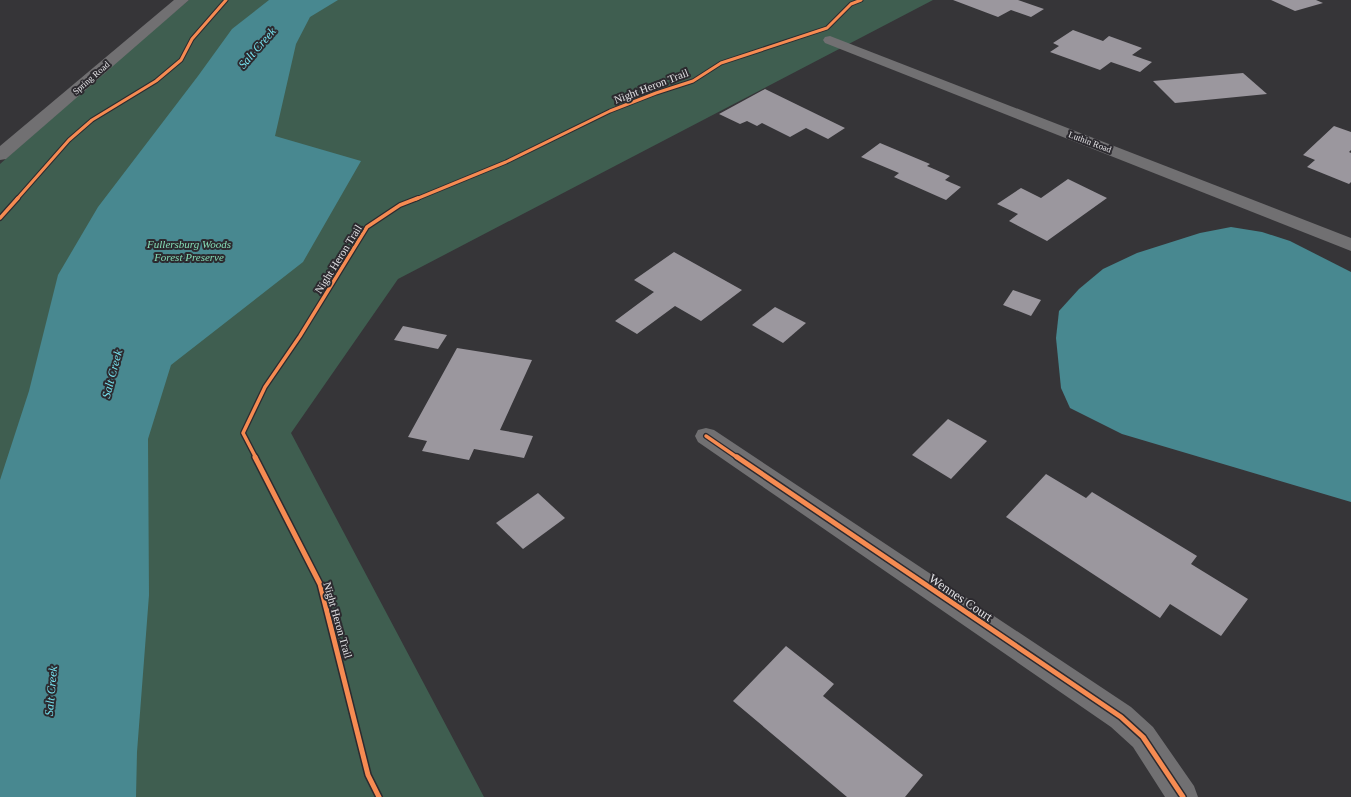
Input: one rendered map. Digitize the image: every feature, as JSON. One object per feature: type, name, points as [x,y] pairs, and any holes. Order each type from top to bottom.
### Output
[{"type":"street","name":"Spring Road","points":[[0,155],[182,0]]},
{"type":"street","name":"Luthin Road","points":[[830,40],[1351,244]]},
{"type":"street","name":"Wennes Court","points":[[706,436],[1121,718],[1142,737],[1183,797]]},
{"type":"green space","name":"Fullersburg Woods Forest Preserve","points":[[189,0],[933,0],[398,279],[291,433],[484,797],[0,797],[0,164],[119,59]]},
{"type":"water","name":"Salt Creek","points":[[269,0],[338,0],[310,17],[296,44],[275,136],[361,161],[303,262],[171,365],[148,439],[149,595],[137,752],[136,797],[0,797],[0,480],[29,391],[58,275],[98,207],[232,29]]},
{"type":"water","points":[[1231,227],[1262,232],[1290,241],[1351,272],[1351,502],[1122,434],[1070,408],[1061,388],[1056,338],[1059,311],[1079,289],[1103,269],[1137,253],[1200,233]]},
{"type":"building","points":[[953,0],[1018,0],[1044,9],[1031,17],[1011,10],[998,17]]},
{"type":"building","points":[[1271,0],[1316,0],[1323,3],[1295,11]]},
{"type":"building","points":[[1073,30],[1103,41],[1109,36],[1142,48],[1132,55],[1152,62],[1140,72],[1111,62],[1100,70],[1050,52],[1059,46],[1053,43]]},
{"type":"building","points":[[1243,73],[1267,94],[1175,103],[1153,81]]},
{"type":"building","points":[[765,89],[845,128],[828,139],[806,128],[790,137],[762,123],[757,126],[747,121],[740,124],[719,114]]},
{"type":"building","points":[[1334,126],[1351,132],[1351,150],[1349,152],[1351,153],[1351,182],[1349,184],[1307,167],[1315,160],[1303,155]]},
{"type":"building","points":[[880,143],[930,164],[927,166],[950,176],[945,180],[961,187],[946,200],[894,177],[899,173],[861,157]]},
{"type":"building","points":[[1068,179],[1107,198],[1047,241],[1009,221],[1018,214],[997,204],[1021,188],[1041,198]]},
{"type":"building","points":[[674,252],[742,290],[701,321],[675,306],[637,334],[615,321],[654,292],[634,280]]},
{"type":"building","points":[[1013,290],[1041,300],[1031,316],[1003,305]]},
{"type":"building","points":[[775,307],[806,323],[783,343],[752,325]]},
{"type":"building","points":[[403,326],[447,335],[438,349],[394,340]]},
{"type":"building","points":[[457,348],[532,360],[500,430],[533,436],[524,458],[474,449],[469,460],[422,451],[427,441],[408,437]]},
{"type":"building","points":[[948,419],[987,441],[951,479],[912,455]]},
{"type":"building","points":[[1046,474],[1086,498],[1092,492],[1197,556],[1191,564],[1248,599],[1221,636],[1170,604],[1160,618],[1006,517]]},
{"type":"building","points":[[538,493],[565,518],[523,549],[496,523]]},
{"type":"building","points":[[786,646],[834,684],[823,696],[923,775],[905,797],[847,797],[733,701]]},
{"type":"cycle path","points":[[0,218],[69,140],[92,120],[156,81],[181,60],[192,39],[226,0]]},
{"type":"cycle path","name":"Night Heron Trail","points":[[379,797],[368,775],[320,584],[243,433],[265,387],[300,336],[367,227],[400,205],[506,162],[610,111],[656,93],[693,81],[721,63],[827,28],[851,4],[861,0]]},
{"type":"cycle path","points":[[706,436],[1121,717],[1143,737],[1183,797]]}]
